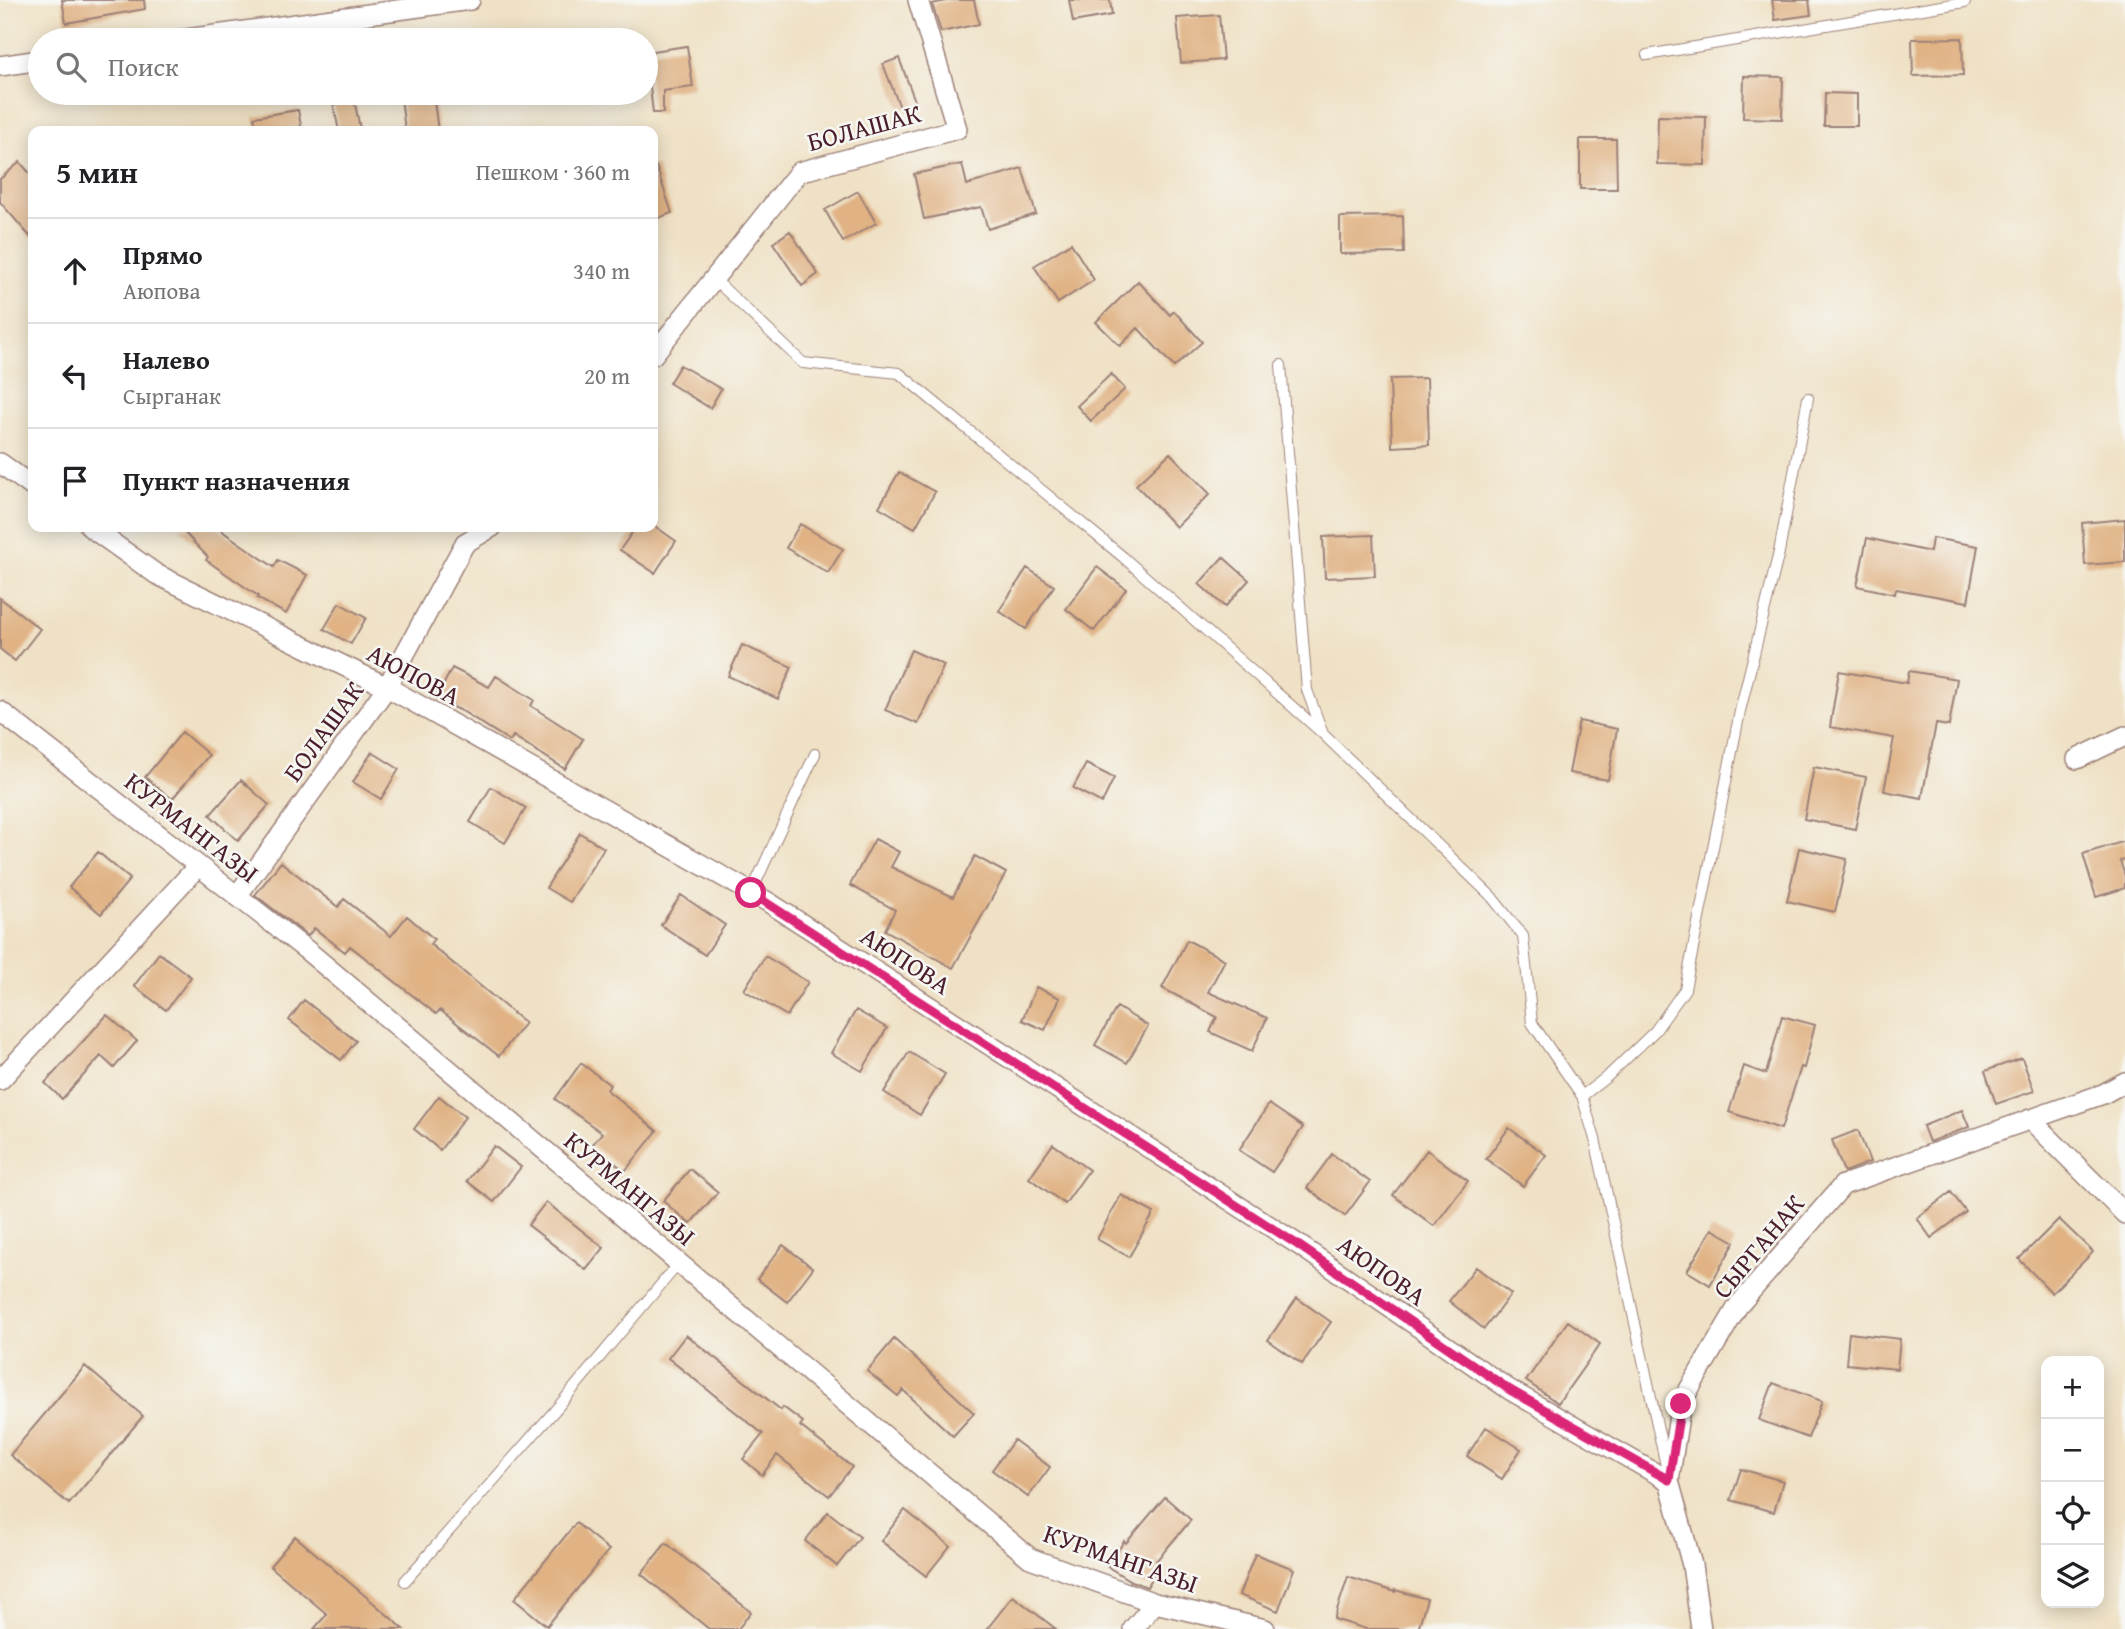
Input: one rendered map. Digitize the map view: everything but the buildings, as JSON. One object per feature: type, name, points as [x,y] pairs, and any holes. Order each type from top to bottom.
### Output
[{"type":"street","points":[[266,28],[470,0]]},
{"type":"street","name":"БОЛАШАК","points":[[658,349],[799,172],[957,129],[918,0]]},
{"type":"street","points":[[0,66],[28,62]]},
{"type":"street","points":[[0,464],[28,484]]},
{"type":"street","name":"АЮПОВА","points":[[97,532],[156,574],[387,687],[751,893],[1298,1245],[1510,1390],[1669,1480]]},
{"type":"street","name":"БОЛАШАК","points":[[237,896],[387,687],[465,543],[484,532]]},
{"type":"street","name":"КУРМАНГАЗЫ","points":[[0,711],[309,952],[1030,1558],[1154,1603],[1265,1629]]},
{"type":"street","points":[[2077,759],[2125,736]]},
{"type":"street","points":[[0,1080],[198,866]]},
{"type":"street","name":"СЫРГАНАК","points":[[1701,1629],[1692,1565],[1669,1480],[1681,1404],[1738,1306],[1843,1185],[2103,1094],[2125,1082]]},
{"type":"street","points":[[2030,1119],[2125,1214]]},
{"type":"street","points":[[1133,1629],[1154,1603]]},
{"type":"lane","points":[[1647,55],[1965,2],[1964,0]]},
{"type":"lane","points":[[714,279],[803,363],[900,373],[1123,557],[1323,734],[1491,896],[1523,936],[1532,1023],[1582,1096],[1595,1139],[1669,1480]]},
{"type":"lane","points":[[1280,365],[1307,690],[1323,734]]},
{"type":"lane","points":[[1582,1096],[1656,1031],[1685,989],[1740,711],[1779,552],[1808,398]]},
{"type":"lane","points":[[751,893],[815,754]]},
{"type":"lane","points":[[405,1581],[679,1263]]},
{"type":"route","points":[[751,893],[1298,1245],[1510,1390],[1669,1480],[1681,1404]]}]
